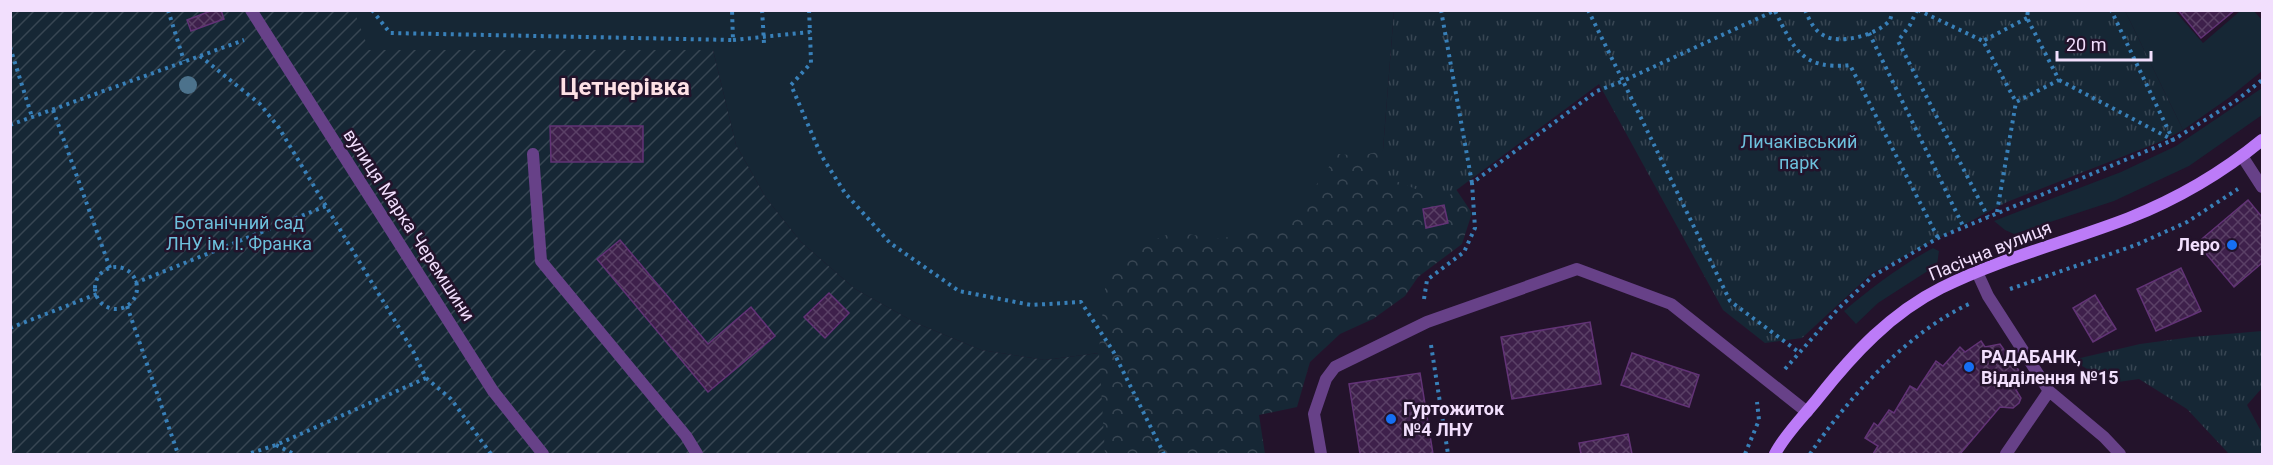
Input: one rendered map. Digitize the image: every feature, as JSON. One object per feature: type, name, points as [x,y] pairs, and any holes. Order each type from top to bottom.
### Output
[{"type":"main road","name":"Пасічна вулиця","points":[[1775,454],[1863,345],[1901,313],[1939,289],[1977,272],[2130,218],[2173,198],[2242,156],[2262,140]]},
{"type":"lane","name":"вулиця Марка Черемшини","points":[[251,10],[494,391],[543,454]]},
{"type":"lane","points":[[533,154],[541,261],[686,436],[697,454]]},
{"type":"lane","points":[[2242,156],[2259,182]]},
{"type":"lane","points":[[1321,454],[1314,414],[1326,379],[1335,367],[1427,322],[1577,268],[1671,304],[1807,412]]},
{"type":"lane","points":[[1977,272],[1989,296],[2049,391],[2104,437],[2120,454]]},
{"type":"lane","points":[[2006,454],[2049,391]]},
{"type":"path","points":[[168,10],[184,62]]},
{"type":"path","points":[[372,10],[390,33],[733,40],[810,32]]},
{"type":"path","points":[[732,10],[733,40]]},
{"type":"path","points":[[762,10],[764,44]]},
{"type":"path","points":[[809,10],[811,63],[791,85],[821,155],[845,193],[890,243],[959,291],[1031,305],[1081,302],[1113,351],[1164,454]]},
{"type":"path","points":[[1441,10],[1472,183],[1475,228],[1464,252],[1427,279],[1424,305],[1448,454]]},
{"type":"path","points":[[1588,10],[1730,301],[1800,353],[1838,309],[1873,276],[1938,238],[2173,140],[2237,100],[2262,80]]},
{"type":"path","points":[[1805,10],[1813,27],[1825,37],[1845,41],[1869,33],[1890,20],[1892,10]]},
{"type":"path","points":[[1988,217],[1898,41],[1910,25],[1917,10],[1983,41],[2016,102],[1997,212]]},
{"type":"path","points":[[2028,10],[2027,18],[2059,80],[2173,140]]},
{"type":"path","points":[[2111,10],[2173,140]]},
{"type":"path","points":[[1472,183],[1596,91],[1623,81],[1776,11],[1794,48],[1806,57],[1822,65],[1850,65],[1938,238]]},
{"type":"path","points":[[1983,41],[2027,18]]},
{"type":"path","points":[[10,125],[265,32]]},
{"type":"path","points":[[1869,33],[1965,228]]},
{"type":"path","points":[[10,47],[33,117]]},
{"type":"path","points":[[200,56],[260,105],[279,128],[413,351],[426,378],[451,399],[491,454]]},
{"type":"path","points":[[2016,102],[2059,80]]},
{"type":"path","points":[[53,110],[110,268]]},
{"type":"path","points":[[1810,454],[1825,432],[1854,399],[1908,343],[1942,318],[1989,296],[2136,245],[2187,222],[2259,182]]},
{"type":"path","points":[[135,283],[326,206]]},
{"type":"path","points":[[116,267],[133,276],[135,295],[128,306],[108,308],[98,300],[96,281],[99,275],[116,267]]},
{"type":"path","points":[[10,328],[97,294]]},
{"type":"path","points":[[128,306],[178,454]]},
{"type":"path","points":[[248,454],[276,445],[426,378]]},
{"type":"path","points":[[1746,454],[1759,420],[1757,401]]},
{"type":"path","points":[[276,445],[294,454]]},
{"type":"green space","name":"Ботанічний сад ЛНУ ім. І. Франка","points":[[10,11],[354,11],[369,50],[713,50],[736,145],[766,198],[801,242],[855,289],[916,323],[981,350],[1045,360],[1099,353],[1105,454],[11,454]]},
{"type":"green space","points":[[347,11],[1394,11],[1381,175],[1099,353],[1045,360],[981,350],[916,323],[855,289],[801,242],[766,198],[736,145],[713,50],[368,50]]},
{"type":"green space","name":"Личаківський парк","points":[[1394,11],[2125,11],[2183,130],[2162,141],[2007,202],[1872,273],[1802,338],[1765,343],[1723,310],[1599,84],[1443,200],[1381,175]]},
{"type":"green space","points":[[2125,11],[2175,11],[2203,43],[2240,11],[2254,11],[2262,20],[2262,71],[2183,130]]},
{"type":"green space","points":[[2262,88],[2262,115],[2189,166],[2114,201],[2014,234],[1994,221],[2121,172],[2176,146]]},
{"type":"green space","points":[[1407,144],[1437,161],[1472,213],[1462,244],[1418,277],[1405,296],[1373,319],[1340,334],[1310,362],[1297,407],[1259,415],[1265,454],[869,454],[844,287],[939,345],[1043,364],[1098,359],[1106,279],[1117,263],[1141,245],[1174,232],[1220,239],[1290,222],[1338,154],[1361,156]]},
{"type":"green space","points":[[1933,248],[1939,251],[1937,265],[1878,303],[1856,324],[1844,311],[1887,277]]},
{"type":"green space","points":[[2262,331],[2262,388],[2247,405],[2262,433],[2262,454],[2229,454],[2187,409],[2139,379],[2111,383],[2072,360],[2140,344]]},
{"type":"building","points":[[213,10],[221,10],[224,19],[191,31],[187,20]]},
{"type":"building","points":[[2178,10],[2235,10],[2201,38]]},
{"type":"building","points":[[550,126],[643,126],[643,162],[551,162]]},
{"type":"building","points":[[2248,200],[2262,217],[2262,263],[2234,287],[2197,243]]},
{"type":"building","points":[[1444,205],[1448,223],[1426,228],[1423,209]]},
{"type":"building","points":[[620,240],[708,344],[751,307],[775,336],[708,392],[597,259]]},
{"type":"building","points":[[2181,268],[2201,311],[2156,331],[2137,289]]},
{"type":"building","points":[[829,293],[849,313],[825,338],[804,317]]},
{"type":"building","points":[[2095,295],[2116,329],[2093,342],[2073,308]]},
{"type":"building","points":[[1590,322],[1601,384],[1512,399],[1501,337]]},
{"type":"building","points":[[1981,341],[1985,347],[2000,344],[2025,379],[2016,390],[2021,398],[2019,403],[2013,408],[2000,407],[1960,454],[1873,454],[1878,446],[1865,438],[1874,423],[1878,426],[1889,410],[1894,413],[1910,386],[1917,390],[1936,361],[1943,366],[1960,347],[1965,352]]},
{"type":"building","points":[[1632,353],[1699,375],[1689,407],[1621,385]]},
{"type":"building","name":"Гуртожиток №4 ЛНУ","points":[[1420,373],[1433,454],[1360,454],[1349,384]]},
{"type":"building","points":[[1628,434],[1632,454],[1581,454],[1579,443]]},
{"type":"place","name":"Леро","points":[[2232,245]]},
{"type":"place","name":"РАДАБАНК, Відділення №15","points":[[1969,367]]},
{"type":"place","name":"Гуртожиток №4 ЛНУ","points":[[1391,419]]},
{"type":"district","name":"Цетнерівка","points":[[625,87]]}]
